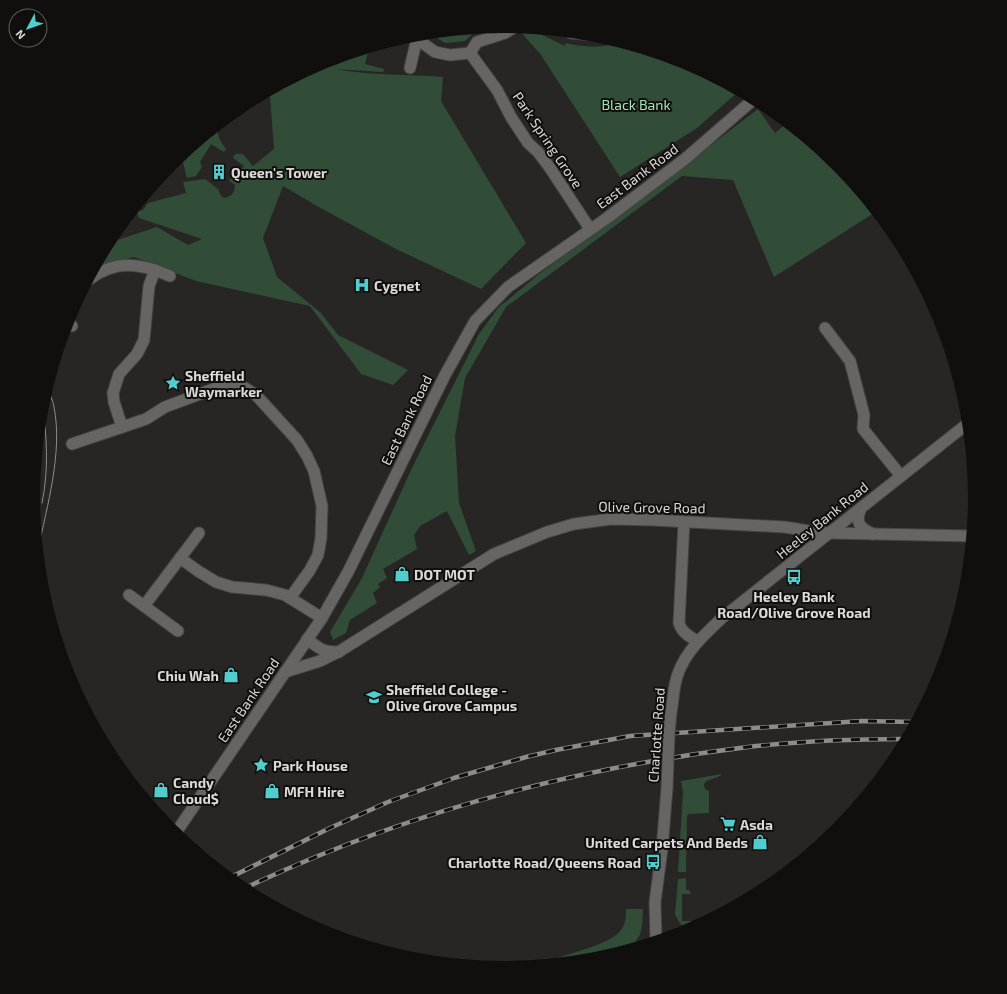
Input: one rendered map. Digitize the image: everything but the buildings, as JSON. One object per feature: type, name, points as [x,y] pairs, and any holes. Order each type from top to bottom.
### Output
[{"type":"street","points":[[422,41],[435,52],[450,55],[470,53],[477,42],[505,33]]},
{"type":"street","points":[[410,68],[417,41]]},
{"type":"street","name":"Park Spring Grove","points":[[470,53],[497,90],[528,143],[538,152],[550,168],[590,229]]},
{"type":"street","name":"East Bank Road","points":[[179,828],[322,618],[348,572],[442,382],[474,321],[508,287],[685,159],[749,103]]},
{"type":"street","points":[[96,275],[128,264],[142,266],[170,276]]},
{"type":"street","points":[[122,427],[114,402],[113,393],[119,374],[137,354],[144,340],[149,286],[155,270]]},
{"type":"street","points":[[825,328],[850,361],[864,415],[863,429],[901,476]]},
{"type":"street","points":[[72,444],[146,419],[165,407],[216,388],[232,386],[246,388],[256,394],[297,440],[307,456],[314,471],[322,506],[322,538],[318,555],[310,570],[290,598]]},
{"type":"street","name":"Heeley Bank Road","points":[[697,641],[722,618],[963,427]]},
{"type":"street","points":[[861,508],[858,515],[858,521],[866,531],[875,534]]},
{"type":"street","name":"Olive Grove Road","points":[[285,672],[320,661],[340,652],[494,554],[547,532],[574,524],[611,519],[784,527],[812,532],[829,533],[966,536]]},
{"type":"street","points":[[684,522],[679,623],[682,630],[697,641]]},
{"type":"street","points":[[144,606],[199,533]]},
{"type":"street","points":[[180,558],[216,582],[232,587],[266,590],[290,598],[322,618]]},
{"type":"street","points":[[129,595],[178,631]]},
{"type":"street","points":[[307,639],[322,650],[328,652],[340,652]]},
{"type":"street","name":"Charlotte Road","points":[[656,935],[655,902],[662,849],[671,712],[676,677],[687,655],[697,641]]},
{"type":"green space","points":[[473,34],[465,41],[445,43],[437,38]]},
{"type":"green space","name":"Black Bank","points":[[522,34],[542,35],[565,46],[565,43],[592,47],[608,45],[624,49],[681,68],[735,94],[697,128],[620,177],[541,55]]},
{"type":"green space","points":[[368,54],[365,64],[384,69],[383,72],[336,69],[376,74],[443,77],[441,101],[526,243],[481,289],[396,249],[283,186],[263,238],[277,277],[321,313],[338,335],[408,370],[393,385],[361,374],[310,306],[196,281],[134,257],[102,265],[117,240],[157,227],[188,245],[202,239],[139,218],[137,212],[143,210],[148,203],[186,193],[183,182],[205,179],[218,189],[221,196],[225,198],[230,196],[234,192],[235,185],[229,181],[234,174],[237,175],[244,166],[233,158],[235,154],[243,154],[253,166],[274,149],[270,96],[326,68]]},
{"type":"green space","points":[[758,109],[775,133],[783,127],[832,169],[872,215],[774,277],[733,180],[682,176],[506,307],[465,378],[455,436],[459,503],[476,551],[469,555],[447,511],[420,526],[414,535],[417,549],[383,569],[387,578],[378,584],[380,587],[373,593],[377,603],[350,620],[346,633],[333,640],[330,632],[362,578],[412,468],[479,334],[498,308],[539,274]]},
{"type":"green space","points":[[218,131],[219,138],[226,149],[224,152],[211,144],[200,162],[202,167],[196,176],[187,178],[183,162]]},
{"type":"green space","points":[[722,774],[704,784],[705,789],[709,791],[709,813],[688,814],[687,816],[686,872],[678,872],[683,793],[681,781]]},
{"type":"green space","points":[[686,878],[686,890],[689,890],[691,894],[682,894],[682,921],[692,921],[682,925],[675,914],[678,879]]},
{"type":"green space","points":[[626,909],[643,909],[640,934],[635,941],[594,952],[557,958],[606,941],[615,936],[624,925]]},
{"type":"tram line","points":[[41,536],[53,479],[57,442],[54,407],[51,395]]},
{"type":"tram line","points":[[42,503],[46,478],[45,425]]},
{"type":"railway","points":[[235,875],[330,828],[388,802],[454,778],[556,750],[630,736],[862,721],[909,722]]},
{"type":"railway","points":[[250,886],[303,862],[364,838],[426,817],[553,781],[683,756],[748,747],[787,743],[899,739]]},
{"type":"place","name":"Queen's Tower","points":[[219,172]]},
{"type":"place","name":"Cygnet","points":[[362,285]]},
{"type":"place","name":"Sheffield Waymarker","points":[[173,383]]},
{"type":"place","name":"DOT MOT","points":[[402,574]]},
{"type":"place","name":"Heeley Bank Road/Olive Grove Road","points":[[794,577]]},
{"type":"place","name":"Chiu Wah","points":[[231,675]]},
{"type":"place","name":"Sheffield College - Olive Grove Campus","points":[[374,697]]},
{"type":"place","name":"Park House","points":[[261,765]]},
{"type":"place","name":"Candy Cloud$","points":[[161,790]]},
{"type":"place","name":"MFH Hire","points":[[272,791]]},
{"type":"place","name":"Asda","points":[[728,824]]},
{"type":"place","name":"United Carpets And Beds","points":[[760,842]]},
{"type":"place","name":"Charlotte Road/Queens Road","points":[[653,862]]}]
